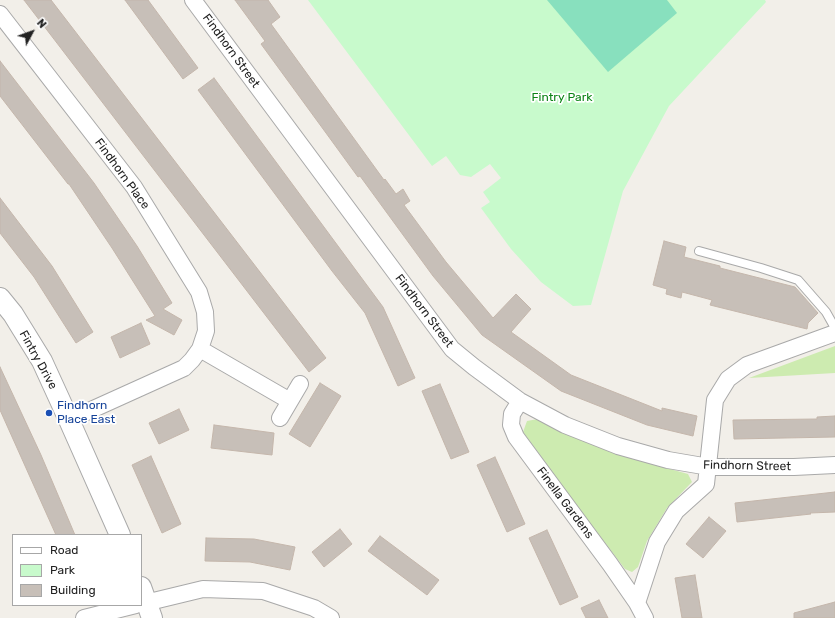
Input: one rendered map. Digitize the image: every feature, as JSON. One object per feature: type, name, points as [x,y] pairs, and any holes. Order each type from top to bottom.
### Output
[{"type":"street","name":"Findhorn Street","points":[[193,0],[452,349],[520,401],[566,425],[618,446],[668,460],[709,467],[794,467],[835,465]]},
{"type":"street","name":"Findhorn Place","points":[[0,14],[134,187],[199,292],[205,312],[206,331],[200,349],[184,368],[69,420]]},
{"type":"street","name":"Fintry Drive","points":[[0,298],[13,314],[42,361],[120,534]]},
{"type":"street","points":[[638,603],[657,542],[676,511],[706,484],[715,400],[728,378],[746,365],[835,333]]},
{"type":"street","points":[[200,349],[290,401]]},
{"type":"street","points":[[280,418],[300,384]]},
{"type":"street","name":"Finella Gardens","points":[[520,401],[512,414],[511,425],[516,438],[638,603],[645,618]]},
{"type":"street","points":[[143,603],[203,589],[263,592],[314,608],[330,618]]},
{"type":"street","points":[[84,618],[131,606]]},
{"type":"lane","points":[[699,251],[798,280],[826,312],[835,328]]},
{"type":"green space","name":"Fintry Park","points":[[308,0],[765,0],[766,2],[669,106],[623,191],[591,305],[573,306],[541,282],[511,249],[481,208],[490,202],[483,192],[501,178],[490,164],[471,177],[460,175],[446,156],[432,166]]},
{"type":"green space","points":[[547,0],[667,0],[677,13],[608,72]]},
{"type":"green space","points":[[835,346],[835,373],[749,378]]},
{"type":"green space","points":[[538,419],[573,436],[630,458],[688,474],[692,482],[667,508],[647,541],[638,567],[632,572],[625,569],[523,432],[527,421]]},
{"type":"building","points":[[24,0],[51,0],[326,358],[309,372]]},
{"type":"building","points":[[125,0],[148,0],[198,68],[183,79]]},
{"type":"building","points":[[235,0],[268,0],[280,17],[271,24],[384,180],[385,179],[396,194],[403,189],[410,201],[404,205],[446,262],[493,318],[516,294],[531,309],[511,332],[571,375],[662,411],[662,408],[697,416],[693,436],[647,425],[561,391],[482,335],[433,276],[360,176],[358,177],[261,44],[265,41]]},
{"type":"building","points":[[0,61],[94,183],[137,246],[172,303],[163,309],[182,320],[174,335],[146,320],[155,316],[112,248],[69,184],[0,96]]},
{"type":"building","points":[[214,78],[383,307],[415,378],[398,386],[365,313],[332,271],[198,90]]},
{"type":"building","points":[[0,198],[52,266],[93,332],[76,343],[34,277],[0,233]]},
{"type":"building","points":[[664,241],[686,247],[684,257],[720,266],[720,268],[795,287],[818,313],[808,323],[807,329],[710,305],[712,300],[682,292],[681,298],[666,294],[667,289],[653,285]]},
{"type":"building","points":[[141,323],[150,344],[120,358],[111,337]]},
{"type":"building","points":[[0,367],[41,455],[75,534],[56,534],[0,410]]},
{"type":"building","points":[[320,383],[341,396],[310,447],[289,434]]},
{"type":"building","points":[[440,384],[469,452],[451,459],[422,391]]},
{"type":"building","points":[[179,409],[189,430],[159,444],[149,423]]},
{"type":"building","points":[[835,416],[835,437],[734,439],[733,420],[817,419],[817,417]]},
{"type":"building","points":[[214,425],[274,433],[272,455],[211,448]]},
{"type":"building","points":[[151,456],[181,524],[162,533],[132,465]]},
{"type":"building","points":[[495,457],[525,524],[507,532],[477,465]]},
{"type":"building","points":[[835,492],[835,512],[810,513],[811,514],[737,522],[735,503]]},
{"type":"building","points":[[709,517],[726,531],[703,558],[686,544]]},
{"type":"building","points":[[340,529],[352,544],[324,567],[312,552]]},
{"type":"building","points":[[547,530],[578,597],[560,605],[529,538]]},
{"type":"building","points":[[380,536],[439,580],[427,595],[368,551]]},
{"type":"building","points":[[206,538],[254,539],[295,547],[290,570],[250,562],[205,561]]},
{"type":"building","points":[[695,575],[702,618],[682,618],[675,578]]},
{"type":"building","points":[[599,600],[608,618],[586,618],[581,608]]},
{"type":"building","points":[[835,602],[835,618],[794,618],[794,613]]},
{"type":"place","name":"Findhorn Place East","points":[[49,413]]}]
